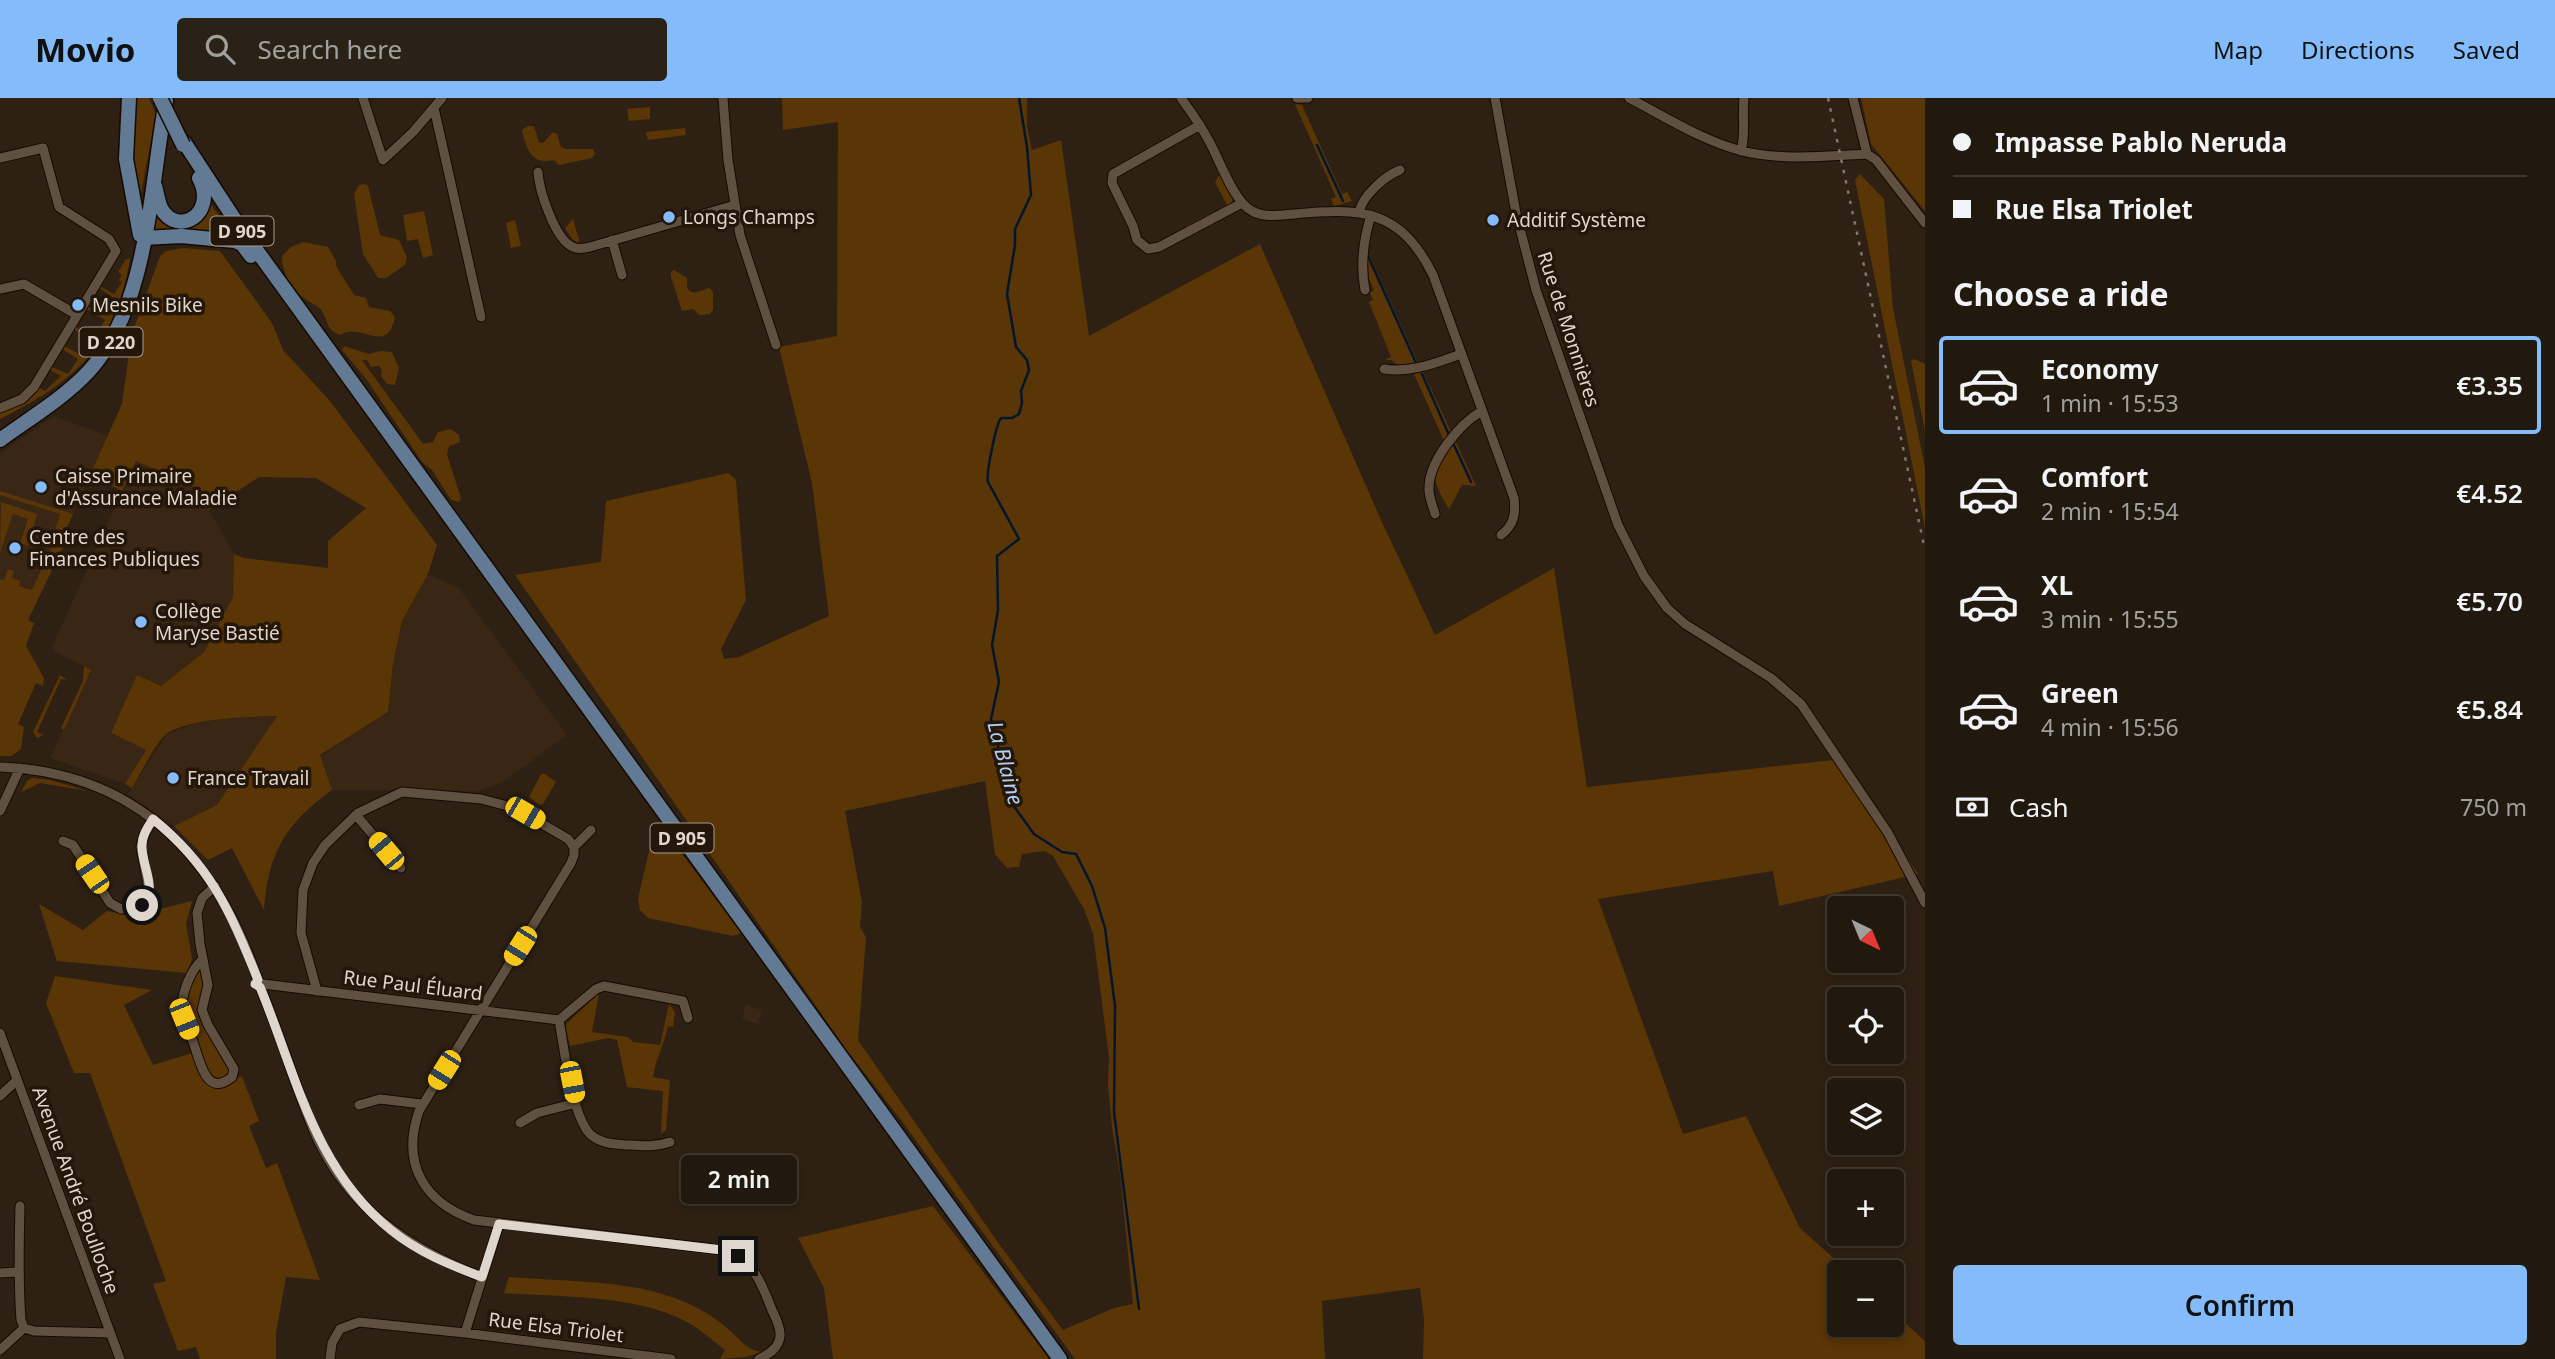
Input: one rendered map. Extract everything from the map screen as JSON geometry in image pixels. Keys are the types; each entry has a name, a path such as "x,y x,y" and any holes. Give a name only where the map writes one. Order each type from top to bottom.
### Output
{"main road":[{"path":"129,98 126,159 143,242"},
{"path":"153,179 160,207 168,216 185,221 200,212 205,200 204,188 160,98"},
{"name":"D 220","path":"38,412 77,383 106,349 127,309 143,242 166,98"},
{"name":"D 905","path":"184,144 304,317 1060,1359"},
{"name":"D 905","path":"143,242 181,236 238,242 295,312 304,317"},
{"path":"0,430 38,412"},
{"path":"0,440 38,412"}],"street":[{"path":"363,98 383,160 442,98"},
{"path":"723,98 735,205 746,257 776,345"},
{"path":"1181,98 1200,125 1242,203 1252,212 1261,215 1343,210 1359,212 1395,226 1416,244 1433,275 1514,498 1513,521 1510,528 1501,535"},
{"path":"1297,98 1308,98"},
{"name":"Rue de Monnières","path":"1495,98 1516,213 1536,290 1618,525 1650,586 1674,616 1771,678 1801,704 1888,833 1925,903"},
{"path":"1629,98 1698,133 1741,151 1804,156 1867,154 1876,160 1925,223"},
{"path":"1741,151 1744,139 1744,98"},
{"path":"1853,98 1867,154"},
{"path":"434,108 481,317"},
{"path":"1200,125 1113,174 1112,183 1137,240 1148,249 1159,247 1242,203"},
{"path":"0,158 43,148 59,207 109,239 115,246 113,258 28,394 16,403 0,408"},
{"path":"1359,212 1368,196 1390,174 1400,170"},
{"path":"538,172 541,195 547,211 569,245 581,248 735,205"},
{"path":"1365,290 1362,253 1371,215"},
{"path":"612,240 622,275"},
{"path":"0,289 24,284 77,315"},
{"path":"1384,369 1414,369 1461,354"},
{"path":"1435,514 1428,489 1437,458 1471,419 1482,411"},
{"path":"0,767 65,777 99,788 121,798 153,819 190,853 215,887 237,926 314,1130 330,1161 370,1212 403,1238 440,1260 482,1277"},
{"path":"0,811 20,768"},
{"path":"317,991 301,933 303,890 313,863 324,845 356,815 402,792 481,799 515,808 568,839 574,847 575,855 571,863 422,1104 413,1131 412,1148 418,1172 428,1190 439,1202 474,1220 722,1250 738,1256 755,1272 779,1326 780,1336 775,1347 759,1359"},
{"path":"356,815 401,868"},
{"path":"63,841 73,845 110,903 121,909 138,907 145,903 150,895 141,847 153,819"},
{"path":"574,847 591,830"},
{"path":"202,960 197,964 186,988 182,1012 205,1075 213,1082 222,1083 232,1077 234,1069 203,1014 208,985 202,960 197,913 202,898 215,887"},
{"name":"Rue Paul Éluard","path":"260,984 559,1020"},
{"path":"670,1142 656,1146 615,1144 601,1141 584,1126 576,1103 559,1020 604,986 683,1001 688,1018"},
{"name":"Avenue André Boulloche","path":"0,1033 120,1359"},
{"path":"0,1096 16,1081"},
{"path":"359,1105 380,1099 422,1104"},
{"path":"520,1123 537,1113 576,1103"},
{"path":"20,1206 21,1240 17,1272 24,1328"},
{"name":"Rue Elsa Triolet","path":"499,1224 465,1333 671,1359"},
{"path":"0,1273 17,1272"},
{"path":"330,1359 336,1335 340,1329 352,1323 465,1333"},
{"path":"24,1328 34,1331 110,1333"},
{"path":"0,1350 24,1328"}],"shaded area":[{"path":"133,98 149,98 156,114 140,199 131,166"},
{"path":"782,98 1027,98 1027,127 1032,150 1061,140 1089,336 1260,244 1381,520 1435,635 1554,568 1587,787 1842,759 1918,874 1779,906 1773,871 1598,899 1683,1134 1746,1116 1800,1228 1836,1260 1827,1260 1827,1337 1904,1337 1904,1322 1925,1341 1925,1359 1423,1359 1424,1319 1420,1288 1322,1301 1325,1359 1075,1359 846,1049 515,575 601,562 606,501 728,473 736,480 746,600 721,649 724,659 739,657 829,616 812,483 779,347 837,336 838,122 783,130","holes":["985,781 995,854 1007,868 1019,867 1022,854 1045,851 1053,856 1084,909 1093,933 1109,1057 1108,1084 1112,1127 1120,1173 1133,1304 1114,1308 1063,1330 999,1244 858,1040 866,937 860,927 862,902 845,811"]},
{"path":"1861,98 1925,98 1925,211 1871,144"},
{"path":"1295,104 1302,105 1342,194 1347,192 1352,201 1334,206 1331,199 1336,197"},
{"path":"650,107 650,119 629,121 627,109"},
{"path":"534,126 539,142 543,143 553,132 557,134 561,147 593,149 595,154 592,158 559,165 555,161 539,160 528,150 522,130"},
{"path":"685,128 686,135 648,140 646,132"},
{"path":"1220,174 1223,174 1234,196 1230,206 1186,228 1227,205 1215,182"},
{"path":"1860,174 1884,199 1893,308 1925,468 1925,528 1855,180"},
{"path":"359,185 368,186 380,235 399,240 407,257 405,265 386,278 378,278 363,254 354,194"},
{"path":"211,205 230,229 229,234 156,231 153,228 155,211 169,221"},
{"path":"424,211 433,255 423,258 418,239 407,241 403,215"},
{"path":"573,219 579,240 578,243 565,228"},
{"path":"515,220 521,246 511,248 506,223"},
{"path":"303,242 328,247 354,295 366,298 369,307 390,311 395,317 386,335 379,337 348,332 341,335 330,329 322,311 295,289 283,267 282,256 291,247"},
{"path":"183,248 220,251 272,323 283,350 330,401 437,545 428,574 402,621 393,664 388,712 320,755 332,790 291,827 282,841 270,872 264,910 232,848 208,860 174,826 217,805 277,716 201,722 173,730 160,741 132,788 125,784 146,750 111,733 137,675 161,686 204,652 233,597 234,554 244,558 328,568 328,541 366,508 316,478 259,477 208,510 196,488 136,461 122,491 90,475 122,404 130,346 125,344 135,325 160,256 166,251"},
{"path":"1366,248 1418,363 1428,362 1399,366 1391,360 1385,360 1391,357 1369,302 1373,300 1370,293 1374,290 1365,270"},
{"path":"126,259 130,259 114,315 88,357 71,375 50,390 0,419 0,412 23,403 38,387 45,391 61,376 50,370 52,367 68,374 78,359 62,349 64,346 83,356 93,340 73,329 75,326 95,337 105,320 85,308 87,306 105,315 115,299 99,288 100,286 114,294 122,282 119,280 122,275 118,272"},
{"path":"674,270 687,278 687,287 692,292 710,288 713,292 713,310 710,314 699,315 693,309 682,311 671,277"},
{"path":"344,346 369,354 392,352 399,368 395,385 387,384 381,376 382,370 379,366 371,367 367,360 362,360 423,444 433,442 438,432 451,429 459,435 460,442 449,446 447,455 461,498 459,502 451,500 432,470 422,462 367,380 342,350"},
{"path":"1914,359 1925,364 1925,431 1911,361"},
{"path":"1423,372 1453,436 1445,443 1414,374"},
{"path":"54,416 108,436 19,635 0,636 0,453"},
{"path":"1455,440 1476,486 1462,485 1449,509 1435,480 1438,466"},
{"name":"Collège Maryse Bastié","path":"136,461 196,488 236,557 233,597 204,652 161,686 137,676 111,733 146,750 125,784 50,758 91,670 53,651 52,647"},
{"path":"0,491 73,514 63,537 59,535 56,527 60,514 0,495"},
{"path":"1,502 37,514 29,546 20,543 28,519 13,514 0,553"},
{"path":"60,542 64,545 28,620 34,623 26,646 44,678 43,686 36,683 18,724 24,727 21,749 12,756 0,756 0,579 4,580 8,569 14,571 12,578 20,581 19,586 32,590 53,544"},
{"path":"428,574 459,588 567,735 503,782 478,791 332,790 320,756 388,712 393,664 402,621"},
{"path":"84,666 91,670 64,730 61,728 83,681"},
{"path":"60,675 67,680 61,679 37,732 43,735 37,738 33,732"},
{"path":"277,716 217,805 174,826 128,794 167,734 193,724"},
{"path":"541,774 556,782 543,804 539,805 529,797"},
{"path":"32,778 50,780 88,791 40,783 21,792"},
{"path":"661,826 741,933 733,936 648,918 640,910 638,899 653,834"},
{"path":"192,901 186,924 192,959 187,973 57,961 39,904 83,930 107,911 131,916"},
{"path":"200,967 205,984 200,1005 230,1067 228,1076 220,1080 209,1076 186,1015 189,990"},
{"path":"55,976 152,990 124,1005 153,1065 192,1053 202,1076 227,1084 242,1076 259,1121 249,1126 266,1168 277,1163 320,1280 286,1277 276,1333 276,1359 200,1359 196,1347 178,1351 153,1284 166,1281 90,1073 74,1073 46,1003"},
{"path":"599,993 592,1032 628,1037 633,1042 660,1045 669,1004 675,1012 673,1027 668,1026 653,1077 670,1080 666,1130 661,1134 663,1091 627,1087 617,1040 608,1038 570,1046 567,1023"},
{"path":"746,1005 762,1010 758,1024 742,1019"},
{"path":"933,1206 1049,1359 833,1359 824,1288 798,1238"},
{"path":"509,1277 628,1286 665,1295 705,1313 746,1346 761,1352 746,1357 720,1359 725,1350 690,1324 665,1312 597,1299 504,1293"}],"waterway":[{"name":"La Blaine","path":"1019,98 1031,195 1015,229 1007,294 1016,347 1027,360 1029,370 1021,391 1019,414 1012,418 1001,418 999,422 988,469 988,482 1019,539 997,556 998,610 992,645 999,682 991,719 1013,805 1034,834 1062,852 1076,854 1092,886 1105,928 1115,1006 1114,1112 1139,1309"},
{"path":"1317,145 1343,201"},
{"path":"1368,256 1416,363"},
{"path":"1422,374 1449,435"},
{"path":"1454,445 1471,482"}],"railway":[{"path":"1828,98 1925,550"}],"place":[{"name":"Longs Champs","path":"669,217"},
{"name":"Additif Système","path":"1493,220"},
{"name":"Mesnils Bike","path":"78,305"},
{"name":"Caisse Primaire d'Assurance Maladie","path":"41,487"},
{"name":"Centre des Finances Publiques","path":"15,548"},
{"name":"Collège Maryse Bastié","path":"141,622"},
{"name":"France Travail","path":"173,778"}],"route":[{"path":"142,905 150,895 142,842 153,819 196,860 232,916 258,980 255,984 260,987 314,1130 330,1161 370,1212 423,1251 482,1277 499,1224 722,1250 738,1256"}]}
